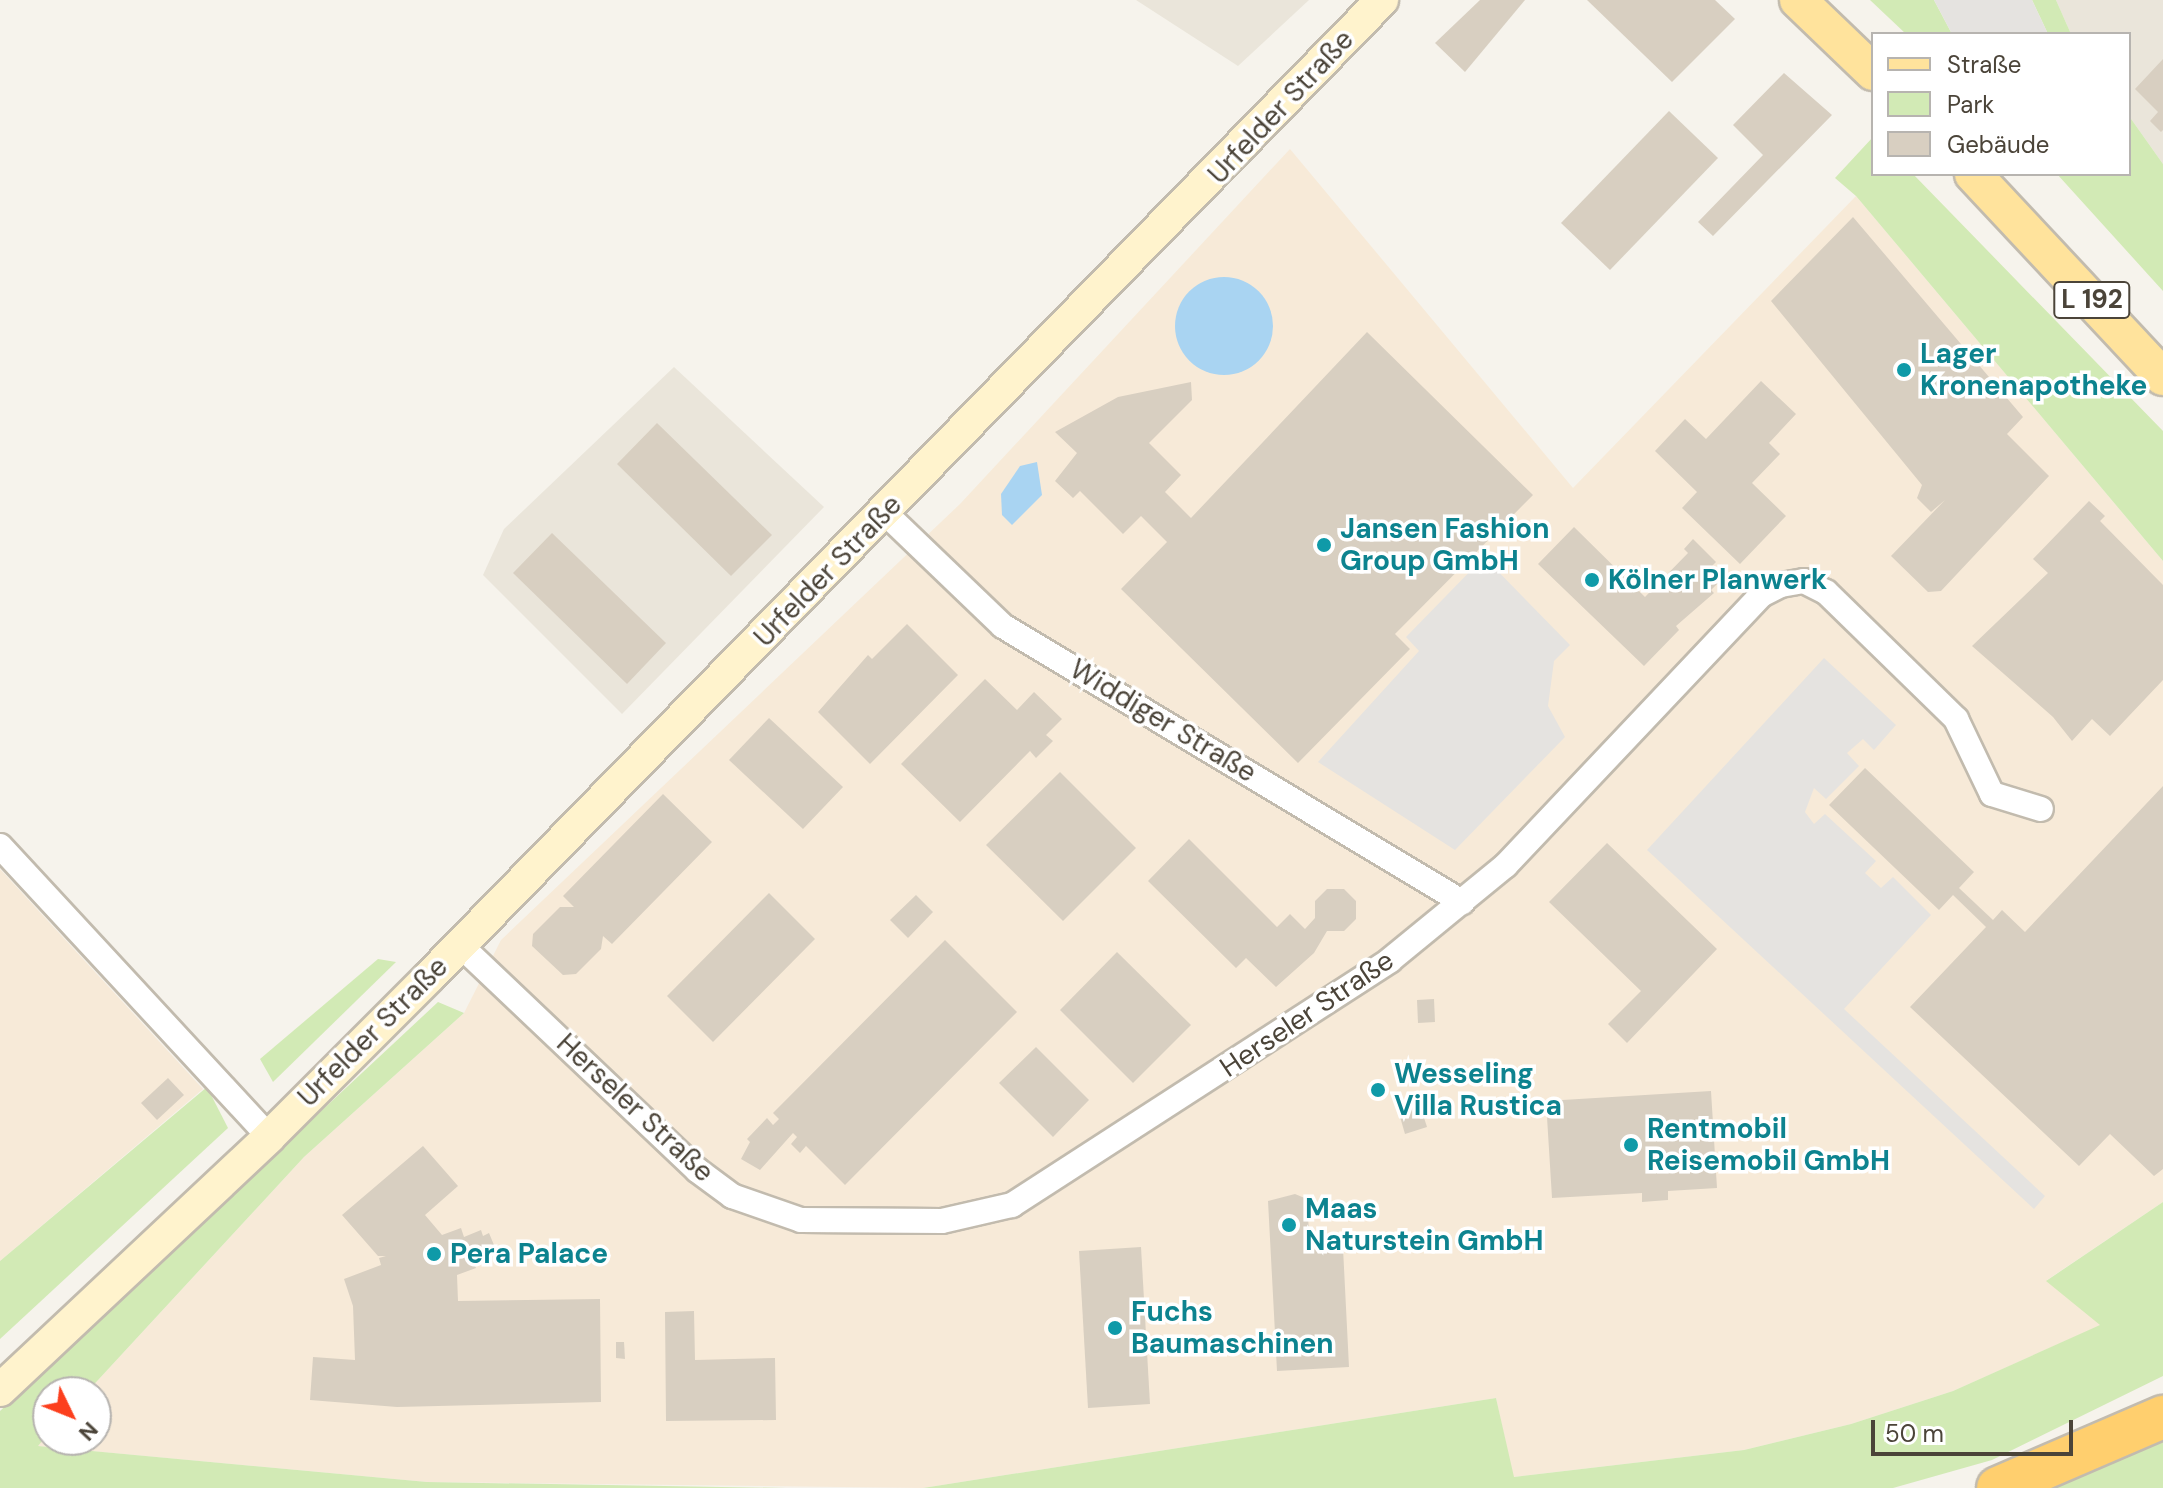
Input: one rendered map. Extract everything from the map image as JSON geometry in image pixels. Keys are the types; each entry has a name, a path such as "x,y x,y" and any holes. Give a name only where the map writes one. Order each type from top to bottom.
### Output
{"highway":[{"path":"1998,1488 2163,1417"}],"main road":[{"name":"Urfelder Straße","path":"0,1390 269,1137 460,945 885,513 1382,0"},
{"path":"1798,0 1871,70"},
{"name":"L 192","path":"1975,176 2163,377"}],"street":[{"name":"Widdiger Straße","path":"885,513 1003,626 1462,902"},
{"name":"Herseler Straße","path":"460,945 697,1170 732,1196 801,1220 942,1221 1012,1205 1089,1158 1390,960 1462,902 1587,783 1761,595 1804,581 1826,592 1956,719 1992,794 2041,809"},
{"path":"0,846 269,1137"}],"shaded area":[{"path":"1136,0 1309,0 1238,66"},
{"path":"1934,0 2032,0 2047,32 1951,32"},
{"path":"2056,0 2163,0 2163,164 2131,119 2131,32 2070,32"},
{"path":"1290,149 1573,488 1856,196 2163,561 2163,1202 2047,1280 2101,1325 1953,1391 1851,1424 1744,1450 1513,1477 1496,1398 923,1488 427,1482 112,1453 112,1376 102,1376 304,1157 464,1013 501,940 960,504"},
{"path":"674,367 824,507 622,714 483,575 504,529"},
{"path":"1484,557 1570,645 1554,661 1548,706 1565,737 1455,850 1318,762 1419,651 1406,637"},
{"path":"1824,658 1896,725 1874,750 1863,739 1847,753 1859,766 1826,799 1814,788 1805,812 1814,824 1825,814 1876,861 1865,873 1881,888 1893,877 1931,915 1844,1009 2045,1196 2034,1209 1647,850"},
{"path":"0,869 203,1089 0,1261"}],"green space":[{"path":"1870,0 1934,0 1951,32 1904,32"},
{"path":"2032,0 2056,0 2070,32 2047,32"},
{"path":"2131,119 2163,164 2163,291 2059,176 2131,176"},
{"path":"1871,139 1871,176 1915,176 2163,431 2163,561 1856,196 1835,178"},
{"path":"378,959 396,962 273,1082 260,1059"},
{"path":"438,1002 464,1013 304,1157 102,1376 37,1376"},
{"path":"207,1087 228,1128 0,1339 0,1261"},
{"path":"2163,1202 2163,1376 1992,1460 1893,1488 923,1488 1496,1398 1514,1477 1744,1450 1851,1424 1953,1391 2100,1325 2046,1281"},
{"path":"32,1381 32,1456 112,1456 112,1453 427,1482 786,1488 0,1488 0,1411"},
{"path":"2163,1428 2163,1488 2033,1488"}],"water":[{"path":"1224,277 1243,281 1258,292 1269,307 1273,326 1269,345 1258,360 1243,371 1224,375 1205,371 1190,360 1179,345 1175,326 1179,307 1190,292 1205,281"},
{"path":"1037,462 1042,495 1012,525 1002,515 1001,494 1020,466"}],"building":[{"path":"1480,0 1525,0 1465,72 1435,43"},
{"path":"1587,0 1715,0 1735,19 1672,82"},
{"path":"2163,59 2161,132 2150,121 2158,112 2135,89"},
{"path":"1784,73 1832,115 1713,236 1698,222 1763,155 1733,125"},
{"path":"1669,111 1718,158 1610,270 1561,223"},
{"name":"Lager Kronenapotheke","path":"1853,217 2023,417 2007,434 2049,476 1941,591 1928,592 1891,556 1945,500 1931,512 1917,498 1922,485 1771,301"},
{"name":"Jansen Fashion Group GmbH","path":"1367,332 1533,495 1395,634 1410,649 1298,763 1121,589 1167,542 1141,516 1123,534 1080,491 1073,498 1055,481 1077,453 1055,432 1118,397 1191,382 1192,400 1149,443 1181,475 1165,492 1191,518"},
{"path":"1761,381 1796,414 1769,443 1780,454 1752,483 1786,516 1740,564 1682,508 1697,492 1655,451 1685,419 1706,439"},
{"path":"657,423 772,535 731,576 617,464"},
{"path":"2089,501 2105,516 2100,521 2163,585 2163,680 2110,736 2092,719 2072,741 2053,717 1972,646 2048,573 2033,559"},
{"name":"Kölner Planwerk","path":"1574,527 1645,597 1688,553 1684,549 1693,539 1716,562 1708,570 1720,581 1711,590 1714,593 1676,626 1679,630 1644,666 1538,564"},
{"path":"552,533 666,643 627,684 513,573"},
{"path":"907,624 958,675 870,764 818,712 868,655 872,659"},
{"path":"985,679 1017,710 1034,692 1062,719 1046,735 1053,741 1036,758 1030,751 960,822 901,764"},
{"path":"769,718 843,787 803,829 729,760"},
{"path":"1865,768 1974,872 1959,888 1993,920 2002,910 2025,932 2163,786 2163,1169 2154,1176 2110,1134 2079,1166 1910,1007 1986,927 1953,895 1939,910 1829,805"},
{"path":"1060,772 1136,848 1063,921 986,845"},
{"path":"663,794 712,842 612,944 603,936 601,949 576,974 563,975 532,946 533,934 560,907 574,907 563,896"},
{"path":"1189,839 1277,927 1290,914 1305,929 1315,918 1315,901 1327,889 1344,889 1356,901 1356,919 1344,931 1327,931 1314,953 1276,987 1246,958 1236,968 1148,881"},
{"path":"1607,843 1717,949 1627,1043 1608,1024 1641,991 1549,902"},
{"path":"769,893 815,939 713,1042 667,996"},
{"path":"916,895 933,912 908,938 890,920"},
{"path":"945,940 1017,1012 845,1185 806,1146 800,1153 791,1144 797,1137 793,1133 760,1170 741,1159 750,1142 747,1139 767,1118 773,1125 779,1119 773,1113"},
{"path":"1117,952 1191,1025 1133,1083 1060,1010"},
{"path":"1434,999 1435,1022 1418,1023 1417,1000"},
{"path":"1036,1047 1089,1100 1053,1137 999,1083"},
{"path":"168,1078 184,1095 157,1120 141,1103"},
{"name":"Rentmobil Reisemobil GmbH","path":"1711,1091 1717,1188 1668,1191 1668,1200 1642,1202 1642,1193 1552,1198 1546,1101"},
{"path":"1417,1096 1427,1127 1405,1134 1396,1103"},
{"path":"423,1146 458,1186 425,1215 442,1235 461,1228 464,1237 481,1230 483,1236 489,1233 494,1245 487,1247 489,1252 472,1259 476,1268 457,1275 458,1301 600,1299 601,1402 397,1407 310,1400 313,1357 355,1360 353,1306 344,1279 381,1265 379,1258 386,1256 378,1256 342,1215"},
{"path":"1295,1194 1307,1199 1310,1250 1343,1248 1349,1367 1277,1371 1268,1201"},
{"name":"Fuchs Baumaschinen","path":"1141,1247 1150,1404 1088,1408 1079,1251"},
{"path":"694,1311 695,1360 775,1358 776,1420 666,1421 665,1312"},
{"path":"616,1342 624,1342 625,1359 616,1358"}],"place":[{"name":"Lager Kronenapotheke","path":"1904,370"},
{"name":"Jansen Fashion Group GmbH","path":"1324,545"},
{"name":"Kölner Planwerk","path":"1592,580"},
{"name":"Wesseling Villa Rustica","path":"1378,1090"},
{"name":"Rentmobil Reisemobil GmbH","path":"1631,1145"},
{"name":"Maas Naturstein GmbH","path":"1289,1225"},
{"name":"Pera Palace","path":"434,1254"},
{"name":"Fuchs Baumaschinen","path":"1115,1328"}]}
